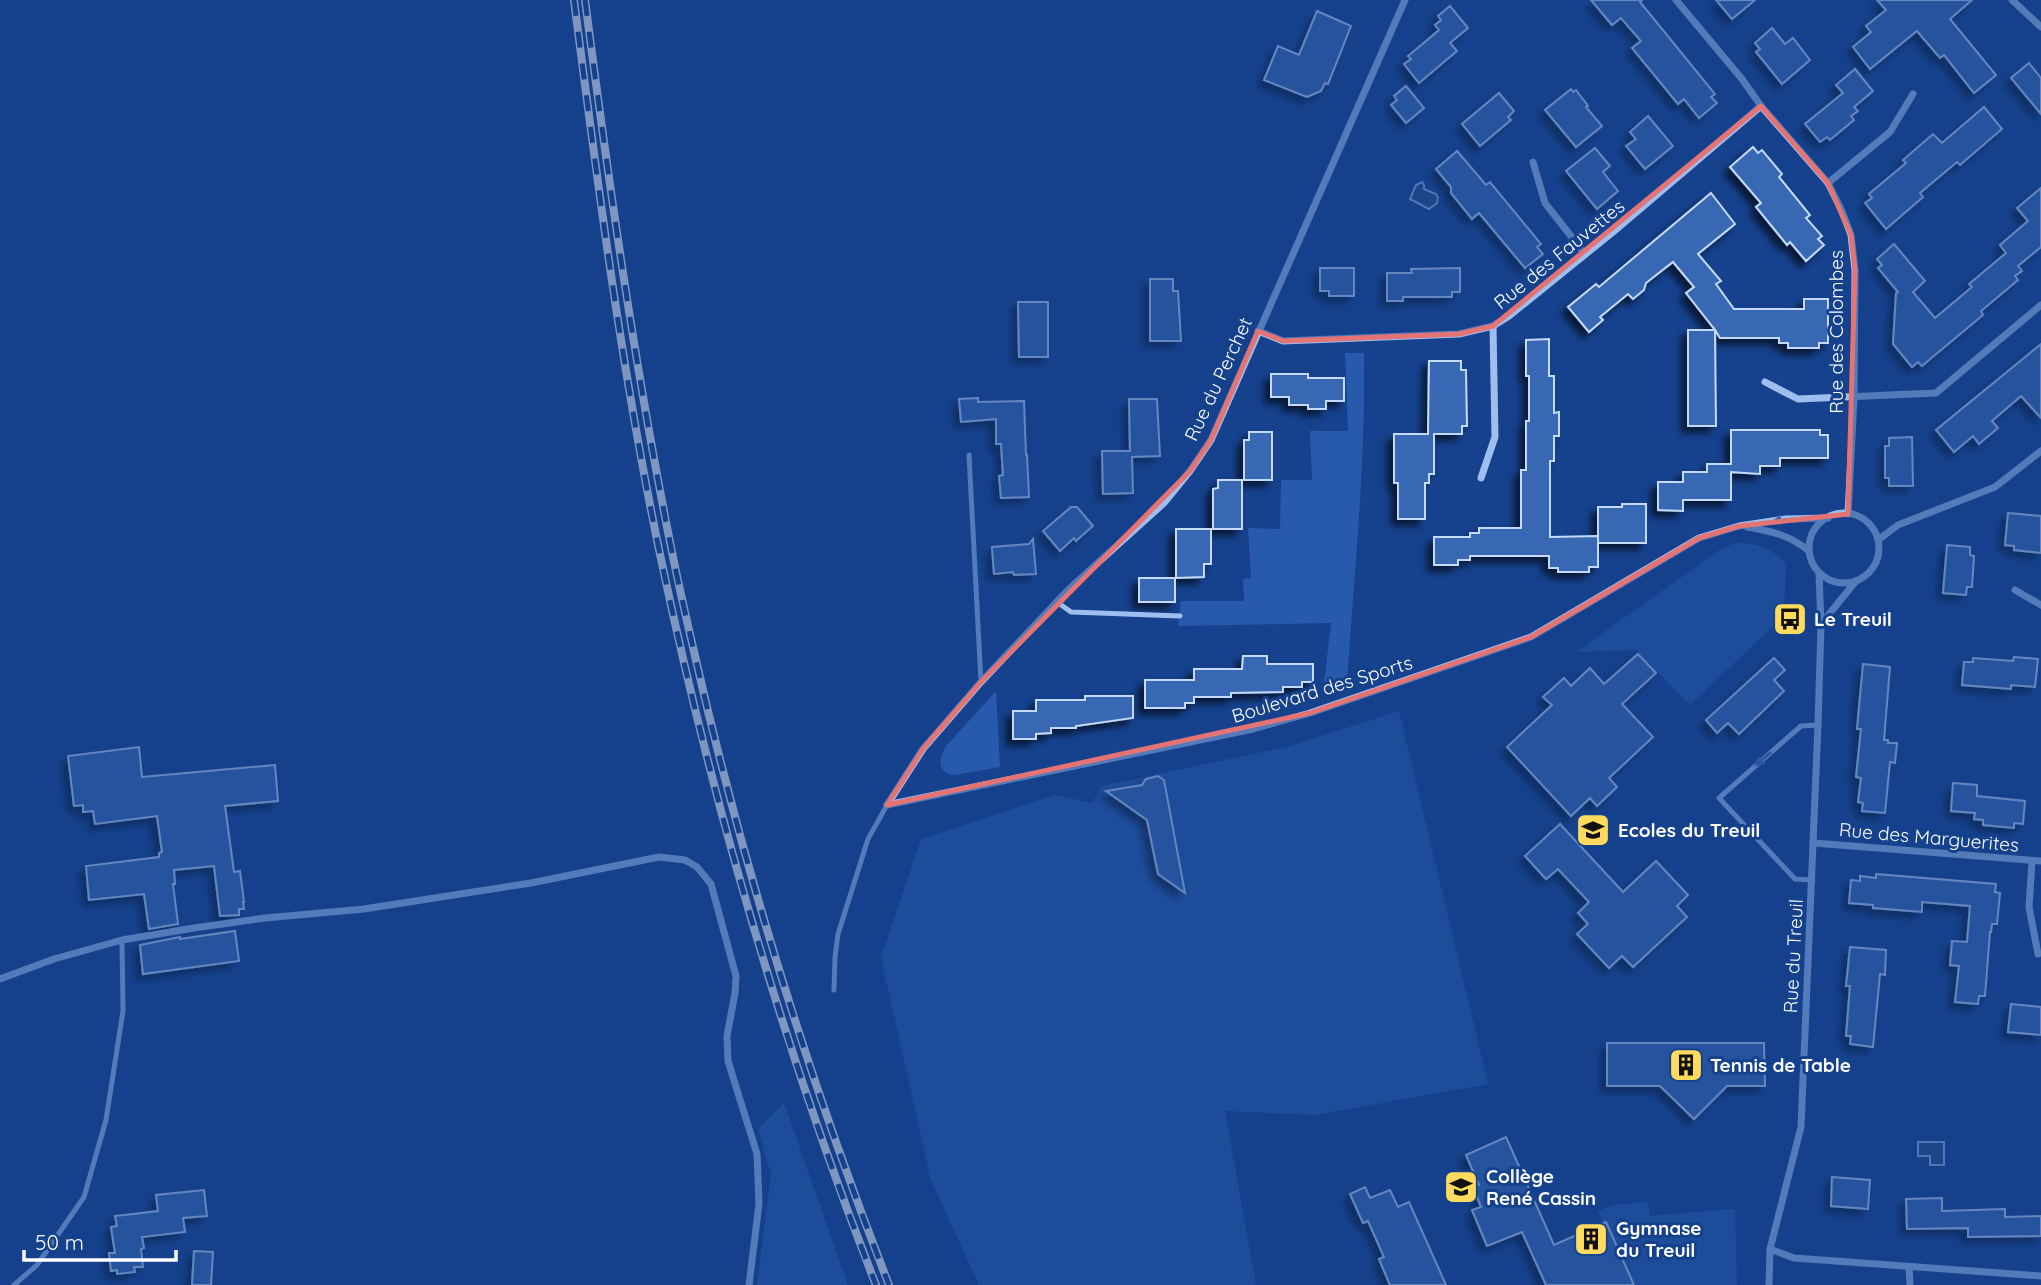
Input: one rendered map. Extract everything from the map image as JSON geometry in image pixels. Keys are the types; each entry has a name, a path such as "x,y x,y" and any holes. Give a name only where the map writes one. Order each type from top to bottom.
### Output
{"street":[{"name":"Rue du Perchet","path":"887,805 923,749 981,682 1057,602 1164,503 1190,471 1210,440 1405,0"},
{"name":"Rue des Colombes","path":"1676,0 1761,106 1828,183 1851,234 1855,270 1854,398 1848,514"},
{"path":"2012,0 2041,27"},
{"path":"1828,183 1890,132 1913,94"},
{"name":"Rue des Fauvettes","path":"1258,331 1283,341 1459,334 1493,326 1613,233 1761,106"},
{"path":"1533,162 1545,203 1585,254"},
{"path":"1765,382 1798,399 1936,393 2041,305"},
{"path":"1481,478 1495,437 1493,326"},
{"path":"1878,540 1898,525 1995,488 2041,451"},
{"path":"1848,514 1867,523 1878,540 1879,550 1877,560 1865,576 1856,581 1840,583 1819,573 1811,561 1810,541 1819,523 1828,517 1848,514"},
{"name":"Boulevard des Sports","path":"887,805 1239,732 1310,713 1531,637 1699,538 1739,526 1786,519 1828,517"},
{"name":"Boulevard des Sports","path":"1739,526 1786,536 1809,551"},
{"name":"Rue du Treuil","path":"1769,1285 1770,1250 1801,1127 1818,725 1821,625 1819,573"},
{"path":"1821,625 1856,581"},
{"path":"2015,590 2041,606"},
{"name":"Rue des Marguerites","path":"1814,843 2041,861"},
{"path":"0,979 54,959 122,940 265,918 364,909 531,883 659,857 685,860 697,867 711,884 736,975 727,1036 728,1061 757,1154 759,1204 749,1285"},
{"path":"2032,861 2029,907 2038,954"},
{"path":"1770,1250 1794,1258 2041,1276"},
{"path":"1909,1267 1910,1285"}],"lane":[{"path":"969,455 981,682"},
{"path":"1057,602 1071,612 1180,616"},
{"path":"1812,880 1795,879 1719,798 1801,726 1818,725"},
{"path":"834,990 838,934 868,839 887,805"},
{"path":"14,1285 37,1265 84,1197 106,1120 122,1011 122,940"}],"highlighted area":[{"path":"1761,106 1828,183 1851,235 1855,270 1848,514 1739,526 1699,538 1531,637 1310,713 887,805 923,749 981,682 1190,471 1211,440 1258,331 1283,341 1459,334 1493,326"}],"shaded area":[{"path":"1422,182 1424,189 1436,194 1438,198 1437,203 1429,209 1410,199 1416,185"},
{"path":"1345,353 1364,353 1359,518 1347,684 1323,691 1331,623 1178,626 1181,601 1244,601 1243,579 1251,578 1248,528 1280,529 1281,480 1312,480 1310,431 1348,431"},
{"path":"1737,543 1764,547 1786,563 1784,616 1690,705 1636,650 1576,652 1724,547"},
{"path":"996,691 1000,767 949,774 941,765 946,746"},
{"path":"1399,711 1488,1084 1315,1115 1225,1111 1256,1285 979,1285 931,1180 881,958 921,839 1055,795 1092,803 1102,786 1291,746"},
{"path":"784,1103 848,1285 757,1285 771,1174 758,1129"},
{"path":"1918,1142 1944,1142 1944,1165 1930,1165 1930,1156 1918,1156"},
{"path":"1648,1202 1650,1216 1735,1209 1737,1285 1546,1285 1532,1255 1603,1223 1598,1211 1613,1205"}],"building":[{"path":"1591,0 1642,0 1640,2 1715,94 1711,97 1717,103 1699,118 1684,99 1678,104 1632,48 1641,41 1621,18 1612,25"},
{"path":"1716,0 1755,0 1732,19"},
{"path":"1877,0 1972,0 1950,19 1996,75 1974,93 1944,55 1940,58 1917,31 1870,69 1853,47 1871,32 1866,26 1886,10"},
{"path":"1450,6 1468,28 1450,43 1457,51 1419,83 1404,64 1411,59 1408,56 1439,30 1435,25 1441,20 1438,16"},
{"path":"1317,11 1351,26 1328,84 1325,83 1321,91 1307,97 1264,80 1278,46 1299,55"},
{"path":"1772,28 1785,44 1793,38 1810,60 1782,84 1756,52 1760,49 1755,43"},
{"path":"2029,63 2041,78 2041,114 2011,78"},
{"path":"1855,69 1873,91 1854,107 1858,111 1851,116 1854,120 1830,140 1827,137 1820,142 1805,124 1843,93 1836,85"},
{"path":"1406,86 1424,108 1406,123 1391,105 1397,100 1394,96"},
{"path":"1571,89 1573,92 1576,90 1602,126 1576,147 1545,110"},
{"path":"1499,93 1514,111 1508,117 1511,120 1480,146 1462,124"},
{"path":"1984,107 2002,129 1960,165 1957,162 1920,193 1923,197 1886,229 1865,203 1872,198 1869,194 1906,163 1903,160 1933,134 1942,143"},
{"path":"1648,116 1673,146 1645,169 1626,146 1636,139 1630,132"},
{"path":"1753,147 1758,153 1762,150 1782,174 1779,177 1810,215 1806,218 1822,236 1818,239 1824,245 1806,261 1790,242 1787,245 1756,207 1761,203 1730,167"},
{"path":"1595,148 1610,166 1603,172 1618,191 1597,209 1566,171"},
{"path":"1457,151 1486,185 1490,182 1541,244 1537,247 1543,254 1525,268 1479,213 1472,219 1436,169"},
{"path":"2041,188 2041,247 2018,266 2022,271 2015,276 2018,280 1981,311 1983,315 1922,366 1918,362 1912,367 1893,344 1898,292 1878,268 1882,265 1877,259 1894,244 1925,281 1913,292 1935,318 1972,287 1969,284 2006,253 2000,245 2028,221 2017,208"},
{"path":"1711,193 1735,224 1698,254 1721,281 1716,284 1734,309 1804,309 1804,299 1828,299 1828,343 1819,343 1819,348 1788,348 1788,343 1779,343 1779,338 1720,338 1686,293 1694,287 1673,262 1646,283 1644,290 1633,299 1628,294 1600,317 1603,320 1589,332 1568,307 1596,284 1599,287"},
{"path":"1320,268 1354,268 1354,296 1329,296 1329,291 1320,291"},
{"path":"1460,268 1460,292 1452,292 1452,297 1403,297 1403,301 1387,301 1387,273 1412,273 1411,269"},
{"path":"1150,279 1173,279 1173,291 1178,291 1181,341 1150,341"},
{"path":"1018,302 1048,302 1048,357 1019,357"},
{"path":"1688,330 1715,330 1716,426 1688,426"},
{"path":"1549,339 1549,376 1554,376 1554,413 1559,412 1559,436 1554,436 1554,461 1550,461 1550,537 1598,536 1598,567 1589,567 1589,572 1558,572 1558,568 1549,568 1549,556 1470,556 1470,560 1458,560 1458,565 1434,565 1434,537 1470,537 1470,533 1479,533 1479,528 1521,528 1521,470 1526,470 1526,421 1529,421 1526,340"},
{"path":"2041,344 2041,418 2021,396 1992,421 1998,428 1979,444 1973,436 1954,452 1936,430"},
{"path":"1429,361 1461,361 1461,370 1466,370 1467,426 1462,426 1462,434 1434,434 1434,474 1429,474 1429,483 1425,483 1425,519 1398,519 1398,483 1394,483 1394,434 1428,434"},
{"path":"1271,374 1344,378 1344,401 1326,401 1326,409 1289,405 1289,397 1271,397"},
{"path":"978,398 978,402 1024,401 1029,497 1001,498 999,476 1003,475 1001,444 996,444 996,419 961,422 959,399"},
{"path":"1129,399 1157,399 1160,456 1132,457 1133,493 1103,494 1102,451 1130,451"},
{"path":"1731,430 1820,430 1820,435 1828,435 1828,458 1780,458 1780,466 1760,466 1760,474 1731,472 1731,500 1683,500 1683,511 1658,510 1658,482 1683,482 1683,472 1707,472 1707,464 1731,464"},
{"path":"1249,432 1272,432 1272,480 1244,480 1244,440 1249,440"},
{"path":"1912,437 1913,486 1889,486 1889,478 1885,478 1885,446 1889,446 1889,438"},
{"path":"1218,480 1242,480 1242,529 1213,529 1213,489 1218,488"},
{"path":"1622,504 1646,504 1646,543 1598,543 1598,507 1622,507"},
{"path":"1071,507 1077,507 1093,526 1060,551 1043,531"},
{"path":"2008,513 2041,516 2041,553 2014,550 2014,546 2005,545"},
{"path":"1176,529 1211,529 1211,564 1204,564 1204,577 1176,578"},
{"path":"1033,539 1036,574 994,574 992,547 1029,544"},
{"path":"1947,545 1970,547 1970,555 1974,556 1972,587 1967,587 1966,595 1943,593"},
{"path":"1139,578 1175,578 1175,602 1139,602"},
{"path":"1638,654 1656,673 1622,704 1653,737 1609,778 1617,787 1597,806 1590,798 1571,816 1507,747 1552,705 1543,697 1564,678 1571,686 1590,668 1604,684"},
{"path":"1243,656 1267,656 1267,664 1313,664 1313,682 1302,682 1302,687 1283,687 1283,692 1194,697 1194,703 1185,703 1185,708 1145,708 1145,680 1194,680 1194,669 1242,669"},
{"path":"2014,657 2038,659 2035,687 2011,685 2011,689 1962,685 1964,662 1973,662 1973,658 2013,661"},
{"path":"1774,658 1785,670 1774,680 1784,691 1739,734 1728,723 1717,733 1706,720"},
{"path":"1863,664 1890,667 1884,740 1897,743 1895,763 1890,762 1885,813 1862,811 1863,803 1858,802 1861,778 1856,777 1861,729 1857,729"},
{"path":"1085,696 1133,696 1133,718 1076,728 1051,728 1051,733 1036,734 1036,739 1013,739 1013,711 1036,711 1036,700 1085,700"},
{"path":"139,747 142,777 275,765 278,801 225,806 234,872 240,871 244,902 244,909 239,909 239,915 220,916 214,866 174,870 178,924 149,929 144,894 89,900 86,866 159,857 162,852 157,816 95,824 93,811 83,812 83,805 74,806 68,756"},
{"path":"1158,776 1164,780 1185,893 1158,874 1147,820 1106,791 1142,785 1146,779"},
{"path":"1953,783 1977,785 1977,796 2025,801 2023,824 2014,823 2014,828 1983,825 1983,820 1974,819 1975,813 1951,811"},
{"path":"1560,824 1623,892 1656,861 1688,895 1677,906 1687,917 1633,967 1622,956 1609,968 1577,934 1588,924 1578,913 1589,902 1558,869 1546,879 1525,856"},
{"path":"1876,874 1996,884 1995,892 2000,893 1997,924 1992,924 1990,932 1985,996 1979,996 1978,1004 1955,1002 1959,966 1950,965 1952,941 1967,942 1970,906 1922,902 1922,912 1849,903 1851,880 1860,881 1860,876 1876,878"},
{"path":"235,931 239,961 143,974 140,945"},
{"path":"1850,947 1886,950 1885,975 1880,974 1873,1047 1850,1044 1851,1036 1846,1036 1850,986 1846,986"},
{"path":"2011,1004 2041,1007 2041,1035 2008,1032"},
{"name":"Tennis de Table","path":"1607,1043 1764,1043 1765,1086 1727,1086 1694,1119 1660,1086 1607,1086"},
{"path":"1506,1137 1554,1245 1606,1222 1634,1285 1546,1285 1522,1232 1487,1246 1472,1210 1481,1207 1473,1187 1479,1185 1466,1155"},
{"path":"1832,1177 1870,1180 1868,1209 1831,1206"},
{"path":"1365,1187 1370,1198 1390,1190 1398,1207 1409,1202 1446,1285 1390,1285 1379,1259 1384,1257 1368,1221 1363,1223 1350,1194"},
{"path":"204,1190 207,1216 183,1218 185,1232 142,1237 143,1267 134,1267 135,1272 117,1274 117,1270 111,1271 109,1253 115,1253 111,1227 117,1226 115,1216 158,1211 156,1195"},
{"path":"1942,1198 1942,1211 2005,1209 2005,1217 2041,1216 2041,1236 1968,1237 1968,1228 1907,1229 1906,1199"},
{"path":"194,1251 213,1252 211,1285 192,1285"}],"railway":[{"path":"574,0 634,420 681,651 728,835 781,1017 842,1196 876,1285"},
{"path":"585,0 635,346 672,552 695,656 735,816 780,974 832,1130 889,1285"}],"place":[{"name":"Le Treuil","path":"1790,619"},
{"name":"Ecoles du Treuil","path":"1593,830"},
{"name":"Tennis de Table","path":"1686,1065"},
{"name":"Collège René Cassin","path":"1461,1187"},
{"name":"Gymnase du Treuil","path":"1591,1239"}]}
